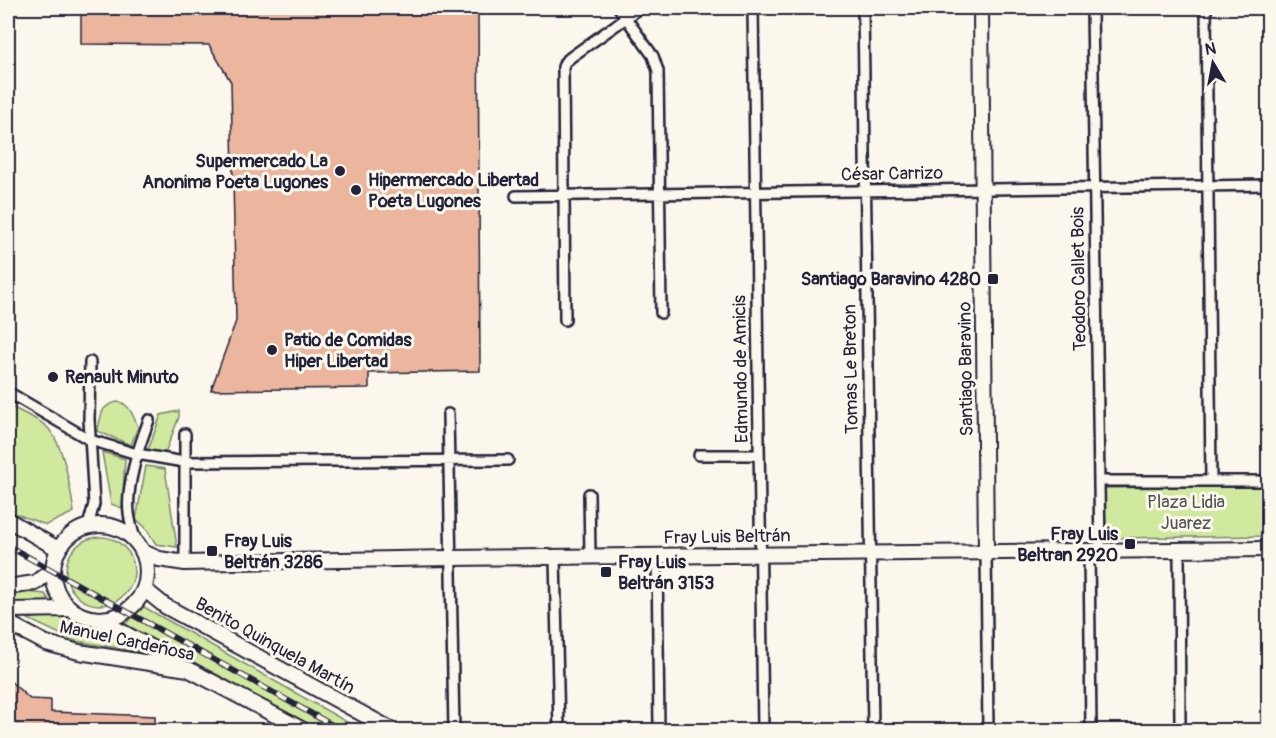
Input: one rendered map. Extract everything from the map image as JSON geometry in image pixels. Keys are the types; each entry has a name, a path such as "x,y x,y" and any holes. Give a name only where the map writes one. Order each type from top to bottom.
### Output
{"main road":[{"name":"Santiago Baravino","path":"981,8 986,552"},
{"path":"8,520 58,549"},
{"path":"185,563 169,561 140,547 126,532 114,526 100,525 88,526 72,534 58,549 52,570 58,594 71,609 81,615 98,619 188,669"},
{"path":"140,547 147,566 145,584"},
{"name":"Fray Luis Beltrán","path":"185,563 657,555 1269,549"},
{"path":"98,619 110,618 133,607 145,584 156,573 185,563"},
{"path":"8,587 35,583 52,570"},
{"name":"Benito Quinquela Martín","path":"145,584 165,606 392,730"},
{"path":"8,610 71,609"},
{"name":"Manuel Cardeñosa","path":"8,623 39,640 79,652 188,669 303,730"}],"street":[{"path":"619,8 653,56 658,71 661,313"},
{"path":"565,320 563,67 571,57 640,8"},
{"name":"Edmundo de Amicis","path":"753,8 762,730"},
{"name":"Tomas Le Breton","path":"863,8 873,730"},
{"name":"Teodoro Callet Bois","path":"1091,730 1094,551 1099,481 1092,8"},
{"path":"1206,8 1211,481"},
{"name":"César Carrizo","path":"516,196 1269,185"},
{"path":"88,526 94,504 90,440 90,362"},
{"path":"8,392 90,440 137,454 184,462 508,460"},
{"path":"448,414 454,730"},
{"path":"140,547 128,511 137,454 148,420"},
{"path":"185,434 185,563"},
{"path":"699,455 759,454"},
{"path":"1099,481 1269,481"},
{"path":"589,494 590,556"},
{"path":"1179,550 1180,730"},
{"name":"Santiago Baravino","path":"986,552 988,730"},
{"path":"657,555 659,730"},
{"path":"555,557 559,730"}],"green space":[{"path":"117,402 128,407 138,427 131,445 97,431 104,409"},
{"path":"8,405 45,425 54,436 63,457 74,512 46,525 8,511"},
{"path":"179,411 179,417 165,453 148,450 161,415"},
{"path":"102,452 125,459 122,508 111,504"},
{"path":"146,466 165,469 177,547 156,544 145,527 136,519"},
{"name":"Plaza Lidia Juarez","path":"1268,486 1268,536 1106,538 1103,488"},
{"path":"107,537 119,543 128,552 134,564 132,584 124,595 107,605 93,605 76,595 68,584 66,564 76,547 87,539"},
{"path":"8,590 45,594 50,601 15,604 8,602"},
{"path":"144,607 361,730 317,730 125,624"},
{"path":"57,615 77,625 106,628 154,654 75,641 28,619"}],"building":[{"name":"Hipermercado Libertad Poeta Lugones","path":"81,8 478,8 480,371 369,373 369,388 211,390 236,321 231,82 209,45 81,44"},
{"path":"8,679 30,699 51,700 51,712 155,716 155,730 8,730"}],"railway":[{"path":"8,546 341,730"}],"place":[{"name":"Supermercado La Anonima Poeta Lugones","path":"340,171"},
{"name":"Hipermercado Libertad Poeta Lugones","path":"356,190"},
{"name":"Santiago Baravino 4280","path":"993,279"},
{"name":"Patio de Comidas Hiper Libertad","path":"272,350"},
{"name":"Renault Minuto","path":"53,377"},
{"name":"Fray Luis Beltran 2920","path":"1130,544"},
{"name":"Fray Luis Beltrán 3286","path":"212,551"},
{"name":"Fray Luis Beltrán 3153","path":"606,572"}]}
